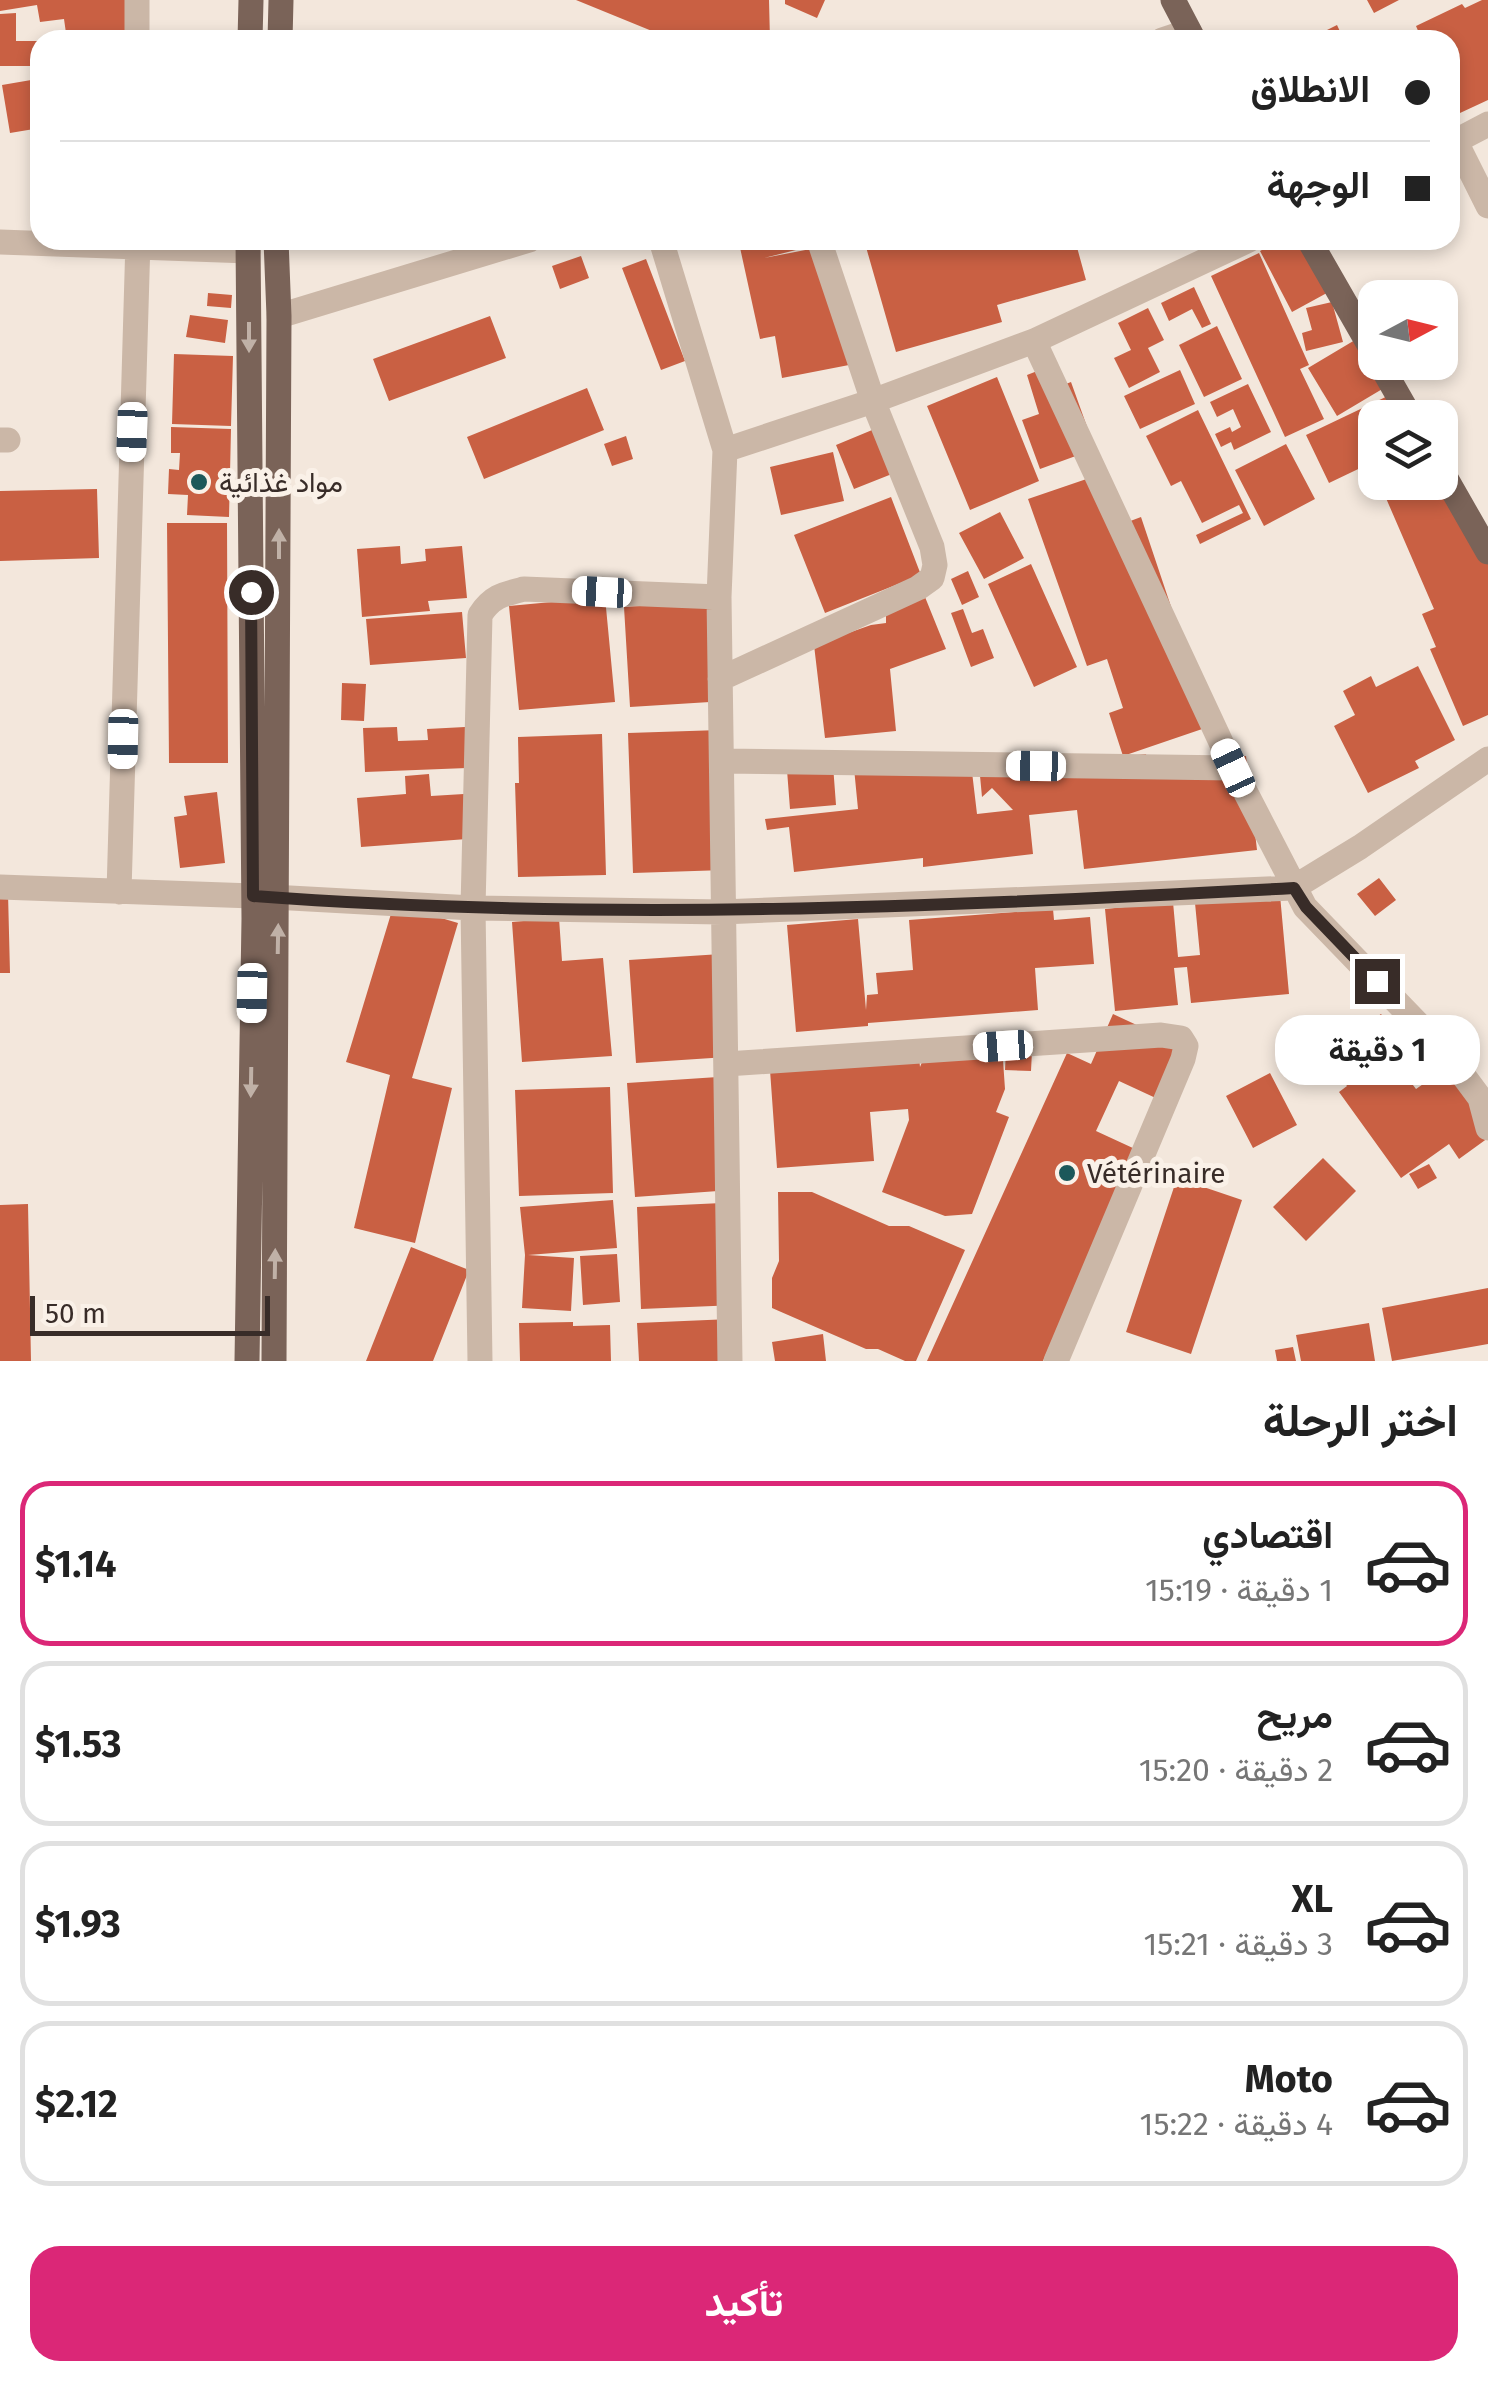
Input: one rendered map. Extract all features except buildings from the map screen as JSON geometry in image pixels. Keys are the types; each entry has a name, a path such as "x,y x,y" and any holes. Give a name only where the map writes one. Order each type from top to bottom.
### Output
{"main road":[{"path":"250,30 251,0"},
{"path":"280,30 281,0"},
{"path":"1173,0 1189,30"},
{"path":"248,250 274,1361"},
{"path":"248,1361 266,896 279,316 276,250"},
{"path":"1315,250 1358,325"},
{"path":"1458,500 1488,552"}],"street":[{"path":"137,0 137,30"},
{"path":"1460,139 1488,124"},
{"path":"1460,156 1488,206"},
{"path":"0,242 30,242"},
{"path":"119,892 138,250"},
{"path":"279,316 496,250"},
{"path":"664,250 725,450 719,597 730,1361"},
{"path":"720,679 918,588 932,578 932,547 872,401 822,250"},
{"path":"725,450 1034,341 1228,250"},
{"path":"1034,341 1233,768 1294,888 1306,907 1448,1055 1480,1098 1488,1128"},
{"path":"480,1361 474,908 480,615 488,602 499,595 524,589 719,597"},
{"path":"0,887 474,908 722,912 1294,888 1360,848 1488,759"},
{"path":"722,762 1233,768"},
{"path":"726,1064 1161,1035 1181,1038 1186,1046 1183,1060 1056,1361"}],"place":[{"name":"مواد غذائية","path":"199,482"},
{"name":"Vétérinaire","path":"1067,1173"}],"route":[{"path":"251,592 253,896 474,908 722,912 1294,888 1306,907 1377,981"}]}
